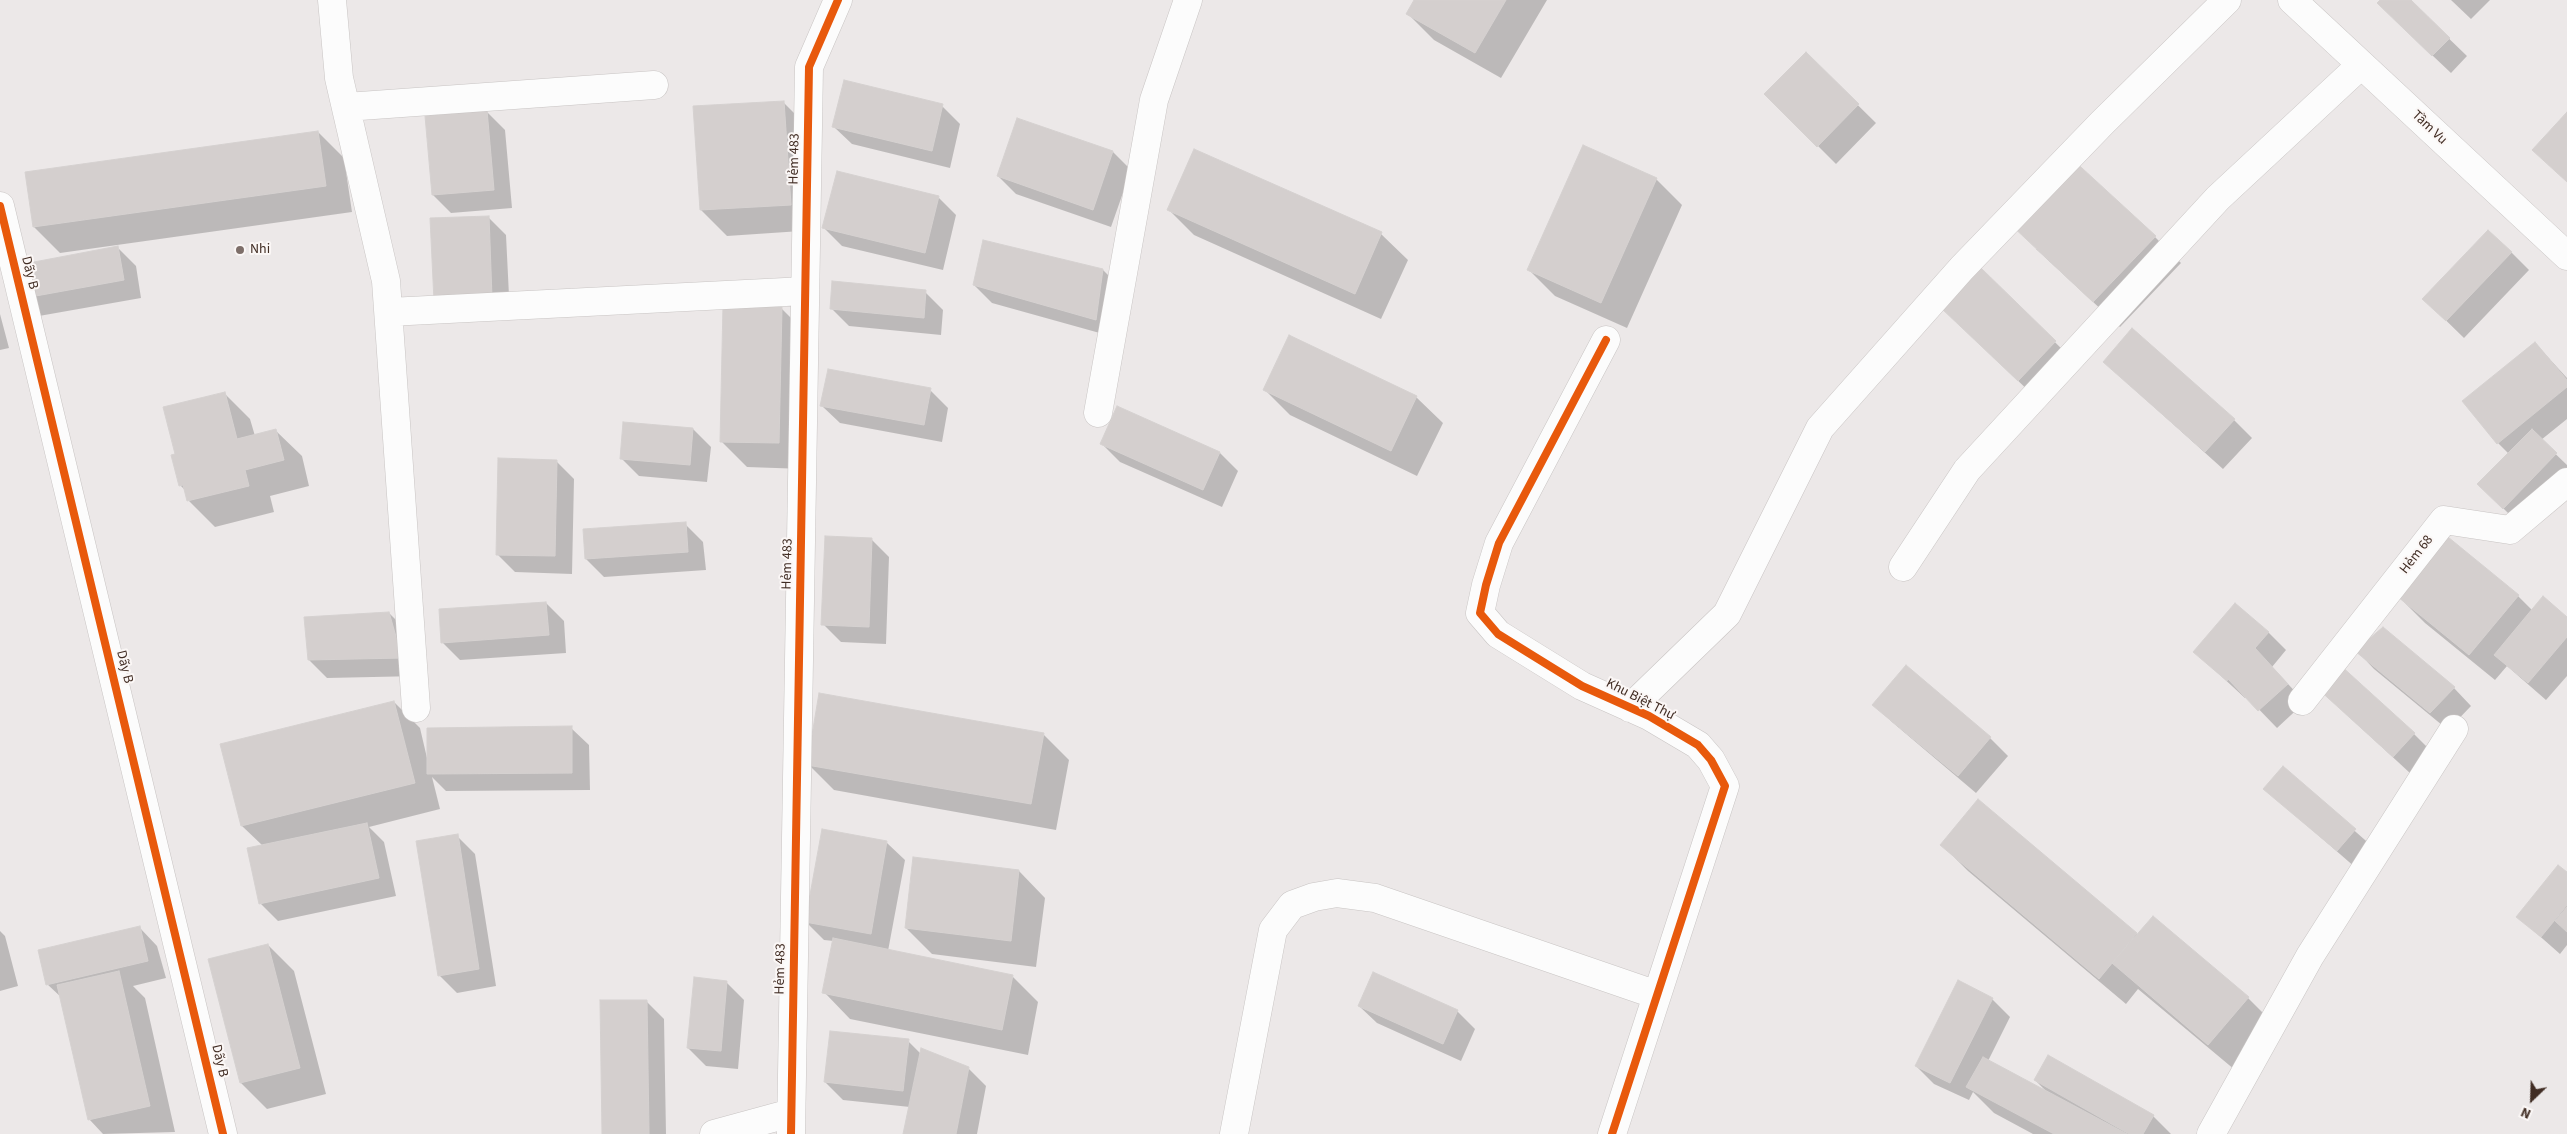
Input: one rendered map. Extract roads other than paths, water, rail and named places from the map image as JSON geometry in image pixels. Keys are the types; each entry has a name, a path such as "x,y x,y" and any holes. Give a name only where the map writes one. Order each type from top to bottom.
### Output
{"street":[{"path":"332,0 339,78 386,281 416,708"},
{"name":"Hẻm 483","path":"791,1123 809,67 838,0"},
{"path":"1098,413 1154,100 1188,0"},
{"path":"1630,708 1727,614 1820,428 1962,268 2102,123 2227,0"},
{"name":"Tầm Vu","path":"2292,0 2567,256"},
{"path":"1903,568 1967,470 2218,198 2361,65"},
{"path":"346,107 654,85"},
{"name":"Dãy B","path":"0,206 223,1134"},
{"path":"389,312 805,291"},
{"name":"Khu Biệt Thự","path":"1606,340 1499,544 1486,585 1480,613 1498,634 1582,686 1630,708 1698,745 1711,760 1725,786 1612,1134"},
{"name":"Hẻm 68","path":"2302,701 2444,520 2510,530 2567,482"},
{"path":"2211,1134 2310,956 2454,730"},
{"path":"1234,1134 1273,930 1292,905 1314,897 1337,893 1375,898 1657,995"},
{"path":"714,1134 791,1123"}],"place":[{"name":"Nhi","path":"240,250"}]}
